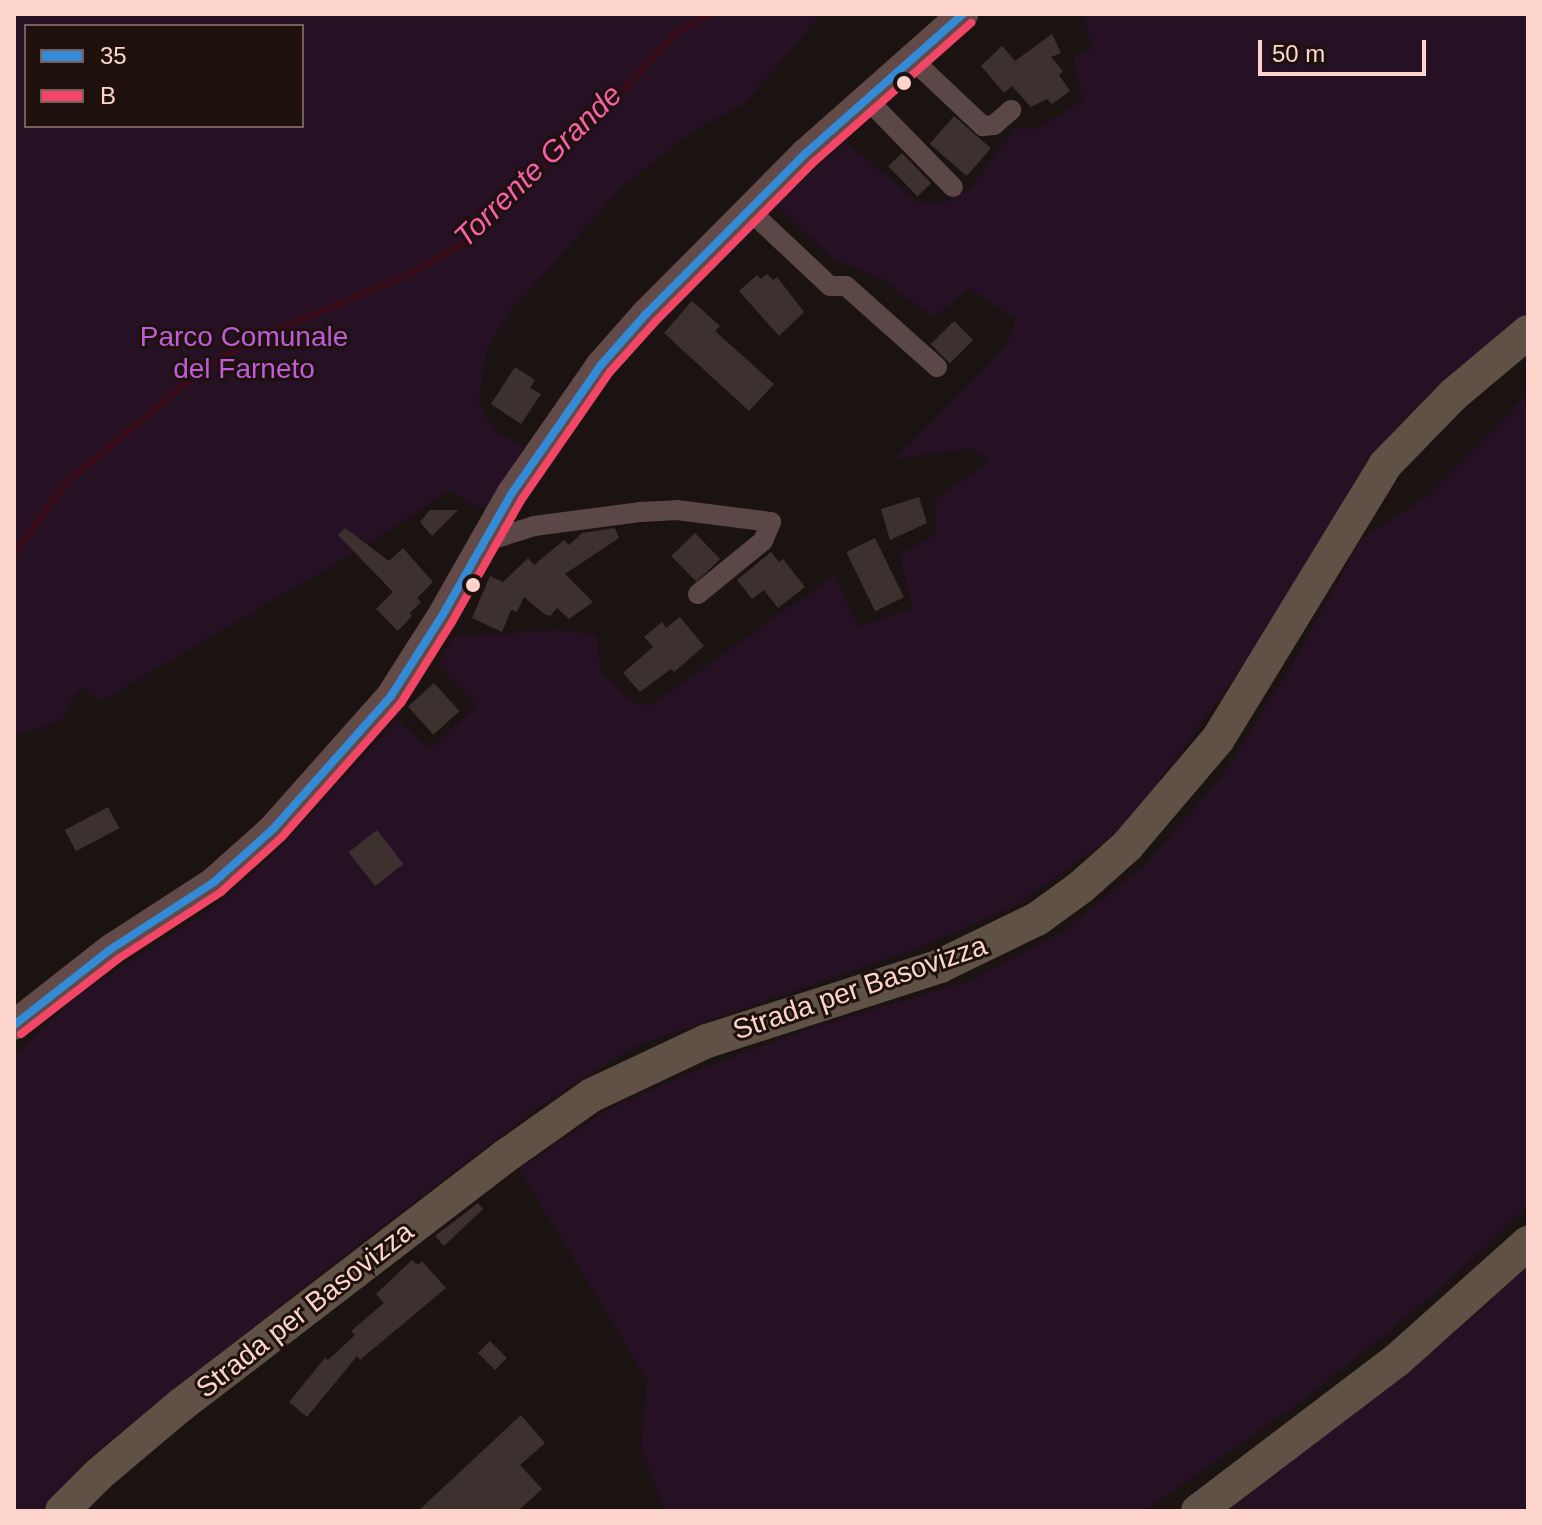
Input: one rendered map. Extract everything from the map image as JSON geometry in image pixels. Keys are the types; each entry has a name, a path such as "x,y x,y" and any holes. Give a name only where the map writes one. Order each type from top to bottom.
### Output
{"main road":[{"name":"Strada per Basovizza","path":"62,1511 99,1474 181,1405 510,1153 592,1095 707,1041 940,966 1037,919 1081,887 1127,846 1218,739 1385,465 1453,395 1528,332"},
{"path":"1198,1511 1397,1360 1528,1243"}],"street":[{"path":"14,1025 111,949 214,882 273,829 391,696 512,493 601,365 646,314 749,210 867,99 963,15"},
{"path":"914,61 983,126 994,125 1011,110"},
{"path":"867,99 953,187"},
{"path":"749,210 830,286 846,286 937,367"},
{"path":"484,542 534,526 641,512 677,510 771,522 763,541 698,594"}],"green space":[{"name":"Parco Comunale del Farneto","path":"14,14 822,14 744,104 695,130 624,185 512,309 487,349 478,403 496,431 524,447 488,511 448,491 372,542 100,702 83,687 69,702 66,717 14,737"},
{"path":"1089,14 1528,14 1528,312 1429,394 1370,455 1279,617 1126,826 1017,905 921,947 633,1047 539,1107 328,1268 91,1456 40,1511 14,1511 14,1055 80,994 219,903 277,851 397,719 429,749 478,706 438,665 453,637 554,630 597,635 601,672 635,704 651,705 835,575 858,627 912,608 900,554 935,535 935,499 990,461 970,448 895,459 1007,345 1015,319 969,288 934,318 883,279 837,261 775,205 846,142 919,203 943,203 970,189 1015,128 1037,129 1082,101 1073,56 1092,49 1084,18"},
{"path":"1528,394 1528,1206 1432,1296 1302,1401 1144,1511 665,1511 641,1446 647,1380 519,1169 606,1110 695,1071 817,1026 972,980 1065,930 1147,863 1223,775 1293,663 1361,539 1428,495"},
{"path":"1528,1266 1528,1511 1227,1511 1449,1338"}],"building":[{"path":"1052,34 1061,53 1051,57 1063,71 1059,75 1070,91 1052,104 1047,99 1031,107 1012,86 1004,93 981,66 1002,46 1015,61"},
{"path":"954,116 991,148 967,176 930,144"},
{"path":"902,153 931,183 918,196 888,166"},
{"path":"767,274 773,280 777,277 804,312 779,336 739,291 757,275 761,279"},
{"path":"692,301 720,326 715,331 774,384 749,411 664,333"},
{"path":"954,321 973,340 950,363 931,344"},
{"path":"515,367 535,380 530,388 541,394 521,424 491,404"},
{"path":"919,497 927,523 890,540 881,509"},
{"path":"430,510 458,510 432,536 420,522"},
{"path":"345,528 389,561 403,548 433,582 417,598 421,602 398,631 376,609 393,592 338,535"},
{"path":"615,528 619,538 565,574 593,602 569,619 557,608 550,616 544,614 524,597 517,612 511,610 502,632 472,618 490,576 503,582 528,558 534,565 564,540 569,545 582,533"},
{"path":"695,533 720,559 696,582 671,556"},
{"path":"875,538 904,597 875,611 846,552"},
{"path":"771,552 779,562 783,559 805,587 778,608 764,590 752,599 737,580"},
{"path":"680,617 704,646 674,672 671,669 640,692 623,673 653,647 644,637 662,622 666,628"},
{"path":"434,683 459,711 433,735 408,706"},
{"path":"108,807 119,828 76,851 65,830"},
{"path":"377,830 403,864 375,886 349,852"},
{"path":"478,1203 483,1209 444,1246 435,1236"},
{"path":"412,1260 418,1265 422,1261 446,1288 360,1360 357,1356 307,1417 289,1402 325,1358 328,1360 355,1335 351,1331 384,1303 376,1294"},
{"path":"490,1341 507,1358 495,1370 478,1353"},
{"path":"521,1415 545,1443 520,1465 542,1489 518,1511 418,1511"}],"waterway":[{"name":"Torrente Grande","path":"14,553 66,482 207,365 253,339 411,273 464,242 627,85 677,31 709,14"}],"transit line":[{"name":"35","path":"14,1025 111,949 214,882 273,829 391,696 442,616 512,493 601,365 646,314 806,153 963,14"},
{"name":"B","path":"21,1034 118,959 221,892 282,837 401,703 452,622 522,499 610,372 655,322 814,162 971,23"}]}
